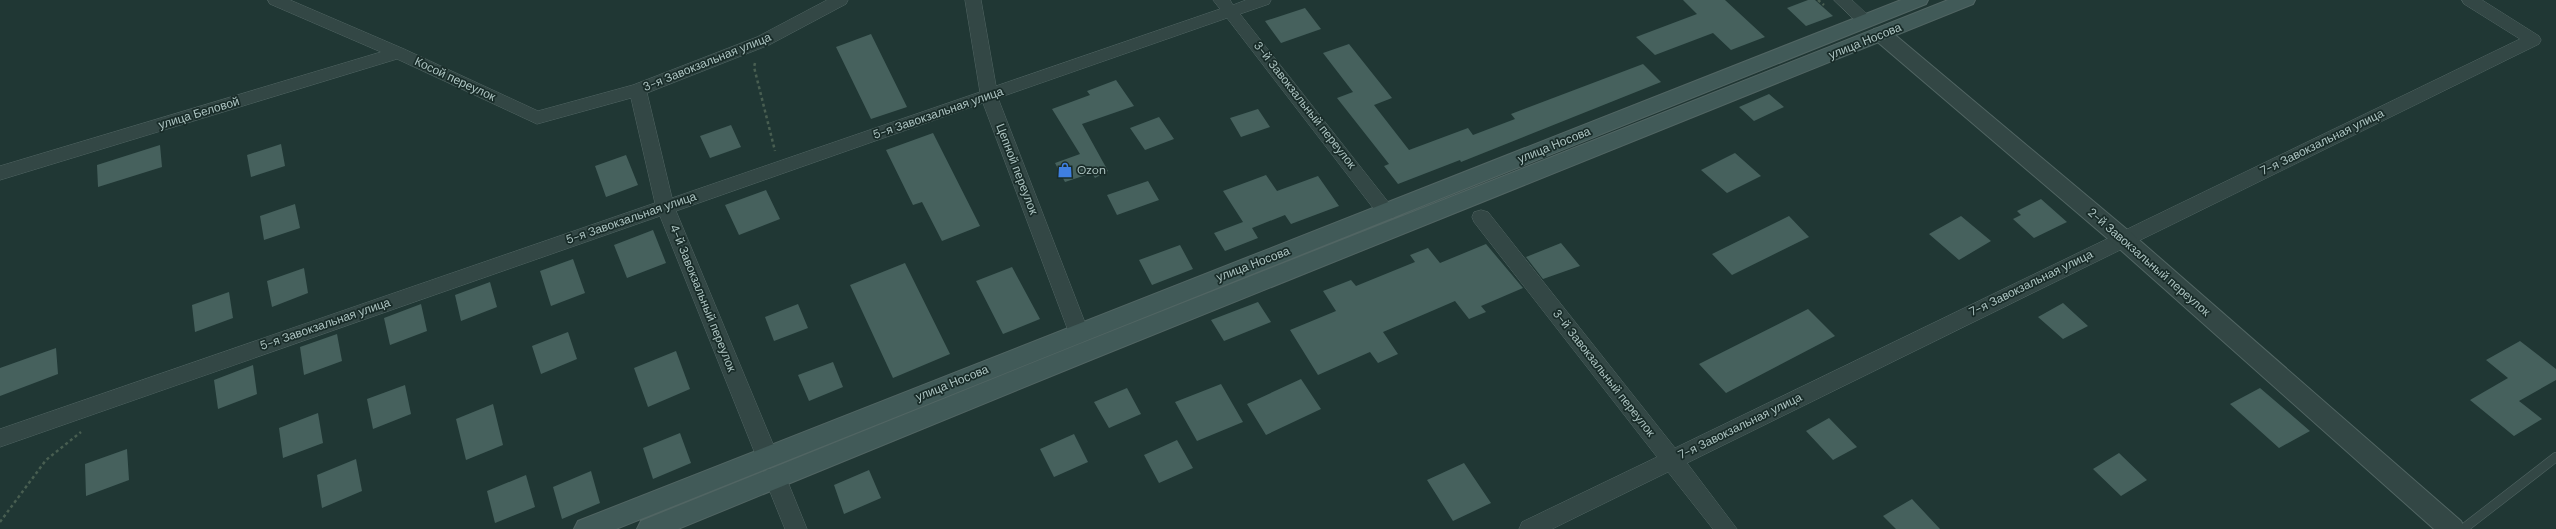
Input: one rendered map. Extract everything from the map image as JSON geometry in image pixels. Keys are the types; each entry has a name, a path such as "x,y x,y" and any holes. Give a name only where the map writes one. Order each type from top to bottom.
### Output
{"main road":[{"name":"улица Носова","path":"1874,28 1919,0"},
{"name":"улица Носова","path":"587,529 771,467 1874,28 1966,0"},
{"name":"улица Носова","path":"650,529 771,467"}],"street":[{"name":"Косой переулок","path":"276,0 398,53 537,118 638,90"},
{"name":"3-я Завокзальная улица","path":"638,90 763,41 840,0"},
{"name":"Цепной переулок","path":"973,0 989,96 1082,342"},
{"name":"5-я Завокзальная улица","path":"0,438 665,205 989,96 1226,5 1263,0"},
{"name":"2-й Завокзальный переулок","path":"1842,0 2122,238 2452,529"},
{"name":"7-я Завокзальная улица","path":"1530,529 2122,238 2533,40 2470,0"},
{"name":"3-й Завокзальный переулок","path":"1226,5 1393,219"},
{"name":"улица Беловой","path":"0,173 398,53"},
{"name":"4-й Завокзальный переулок","path":"638,90 665,205 796,529"},
{"name":"3-й Завокзальный переулок","path":"1481,217 1726,529"}],"lane":[{"path":"2463,529 2556,457"}],"path":[{"path":"763,41 754,67 780,167"},
{"path":"0,522 46,460 83,431"}],"building":[{"path":"1683,0 1725,0 1765,37 1731,50 1713,33 1655,55 1636,37 1697,14"},
{"path":"1808,0 1815,0 1833,16 1806,26 1787,8"},
{"path":"1305,8 1321,29 1281,43 1265,21"},
{"path":"871,34 907,107 871,119 836,47"},
{"path":"1349,44 1392,98 1374,105 1409,150 1468,128 1473,135 1515,119 1511,114 1643,64 1661,82 1461,162 1460,160 1398,184 1384,166 1389,164 1337,98 1353,92 1323,53"},
{"path":"1116,80 1134,106 1082,124 1108,171 1095,178 1092,173 1065,182 1055,163 1080,154 1052,109 1090,95 1087,91"},
{"path":"1769,94 1784,107 1754,121 1739,107"},
{"path":"1258,109 1270,127 1241,137 1230,118"},
{"path":"1159,117 1174,139 1145,150 1130,128"},
{"path":"731,125 741,147 710,158 700,136"},
{"path":"933,133 980,226 942,241 922,202 913,205 886,150"},
{"path":"281,144 285,166 251,177 247,155"},
{"path":"160,145 162,167 98,187 97,165"},
{"path":"1735,153 1761,176 1727,193 1701,170"},
{"path":"626,155 638,185 606,197 595,166"},
{"path":"1266,175 1277,191 1318,176 1339,206 1291,224 1285,215 1252,228 1258,238 1225,251 1214,233 1243,222 1223,191"},
{"path":"1148,181 1159,200 1117,215 1107,195"},
{"path":"766,190 780,219 739,235 725,205"},
{"path":"2041,199 2067,222 2034,238 2013,219 2021,215 2017,211"},
{"path":"295,204 300,228 264,240 260,216"},
{"path":"1789,216 1809,237 1732,275 1712,254"},
{"path":"1961,216 1991,241 1959,260 1929,234"},
{"path":"653,230 666,263 627,278 614,245"},
{"path":"1561,243 1580,266 1543,279 1526,257"},
{"path":"1486,244 1523,288 1481,306 1486,312 1469,319 1455,301 1383,332 1398,354 1378,363 1370,352 1318,375 1290,330 1336,311 1323,291 1351,280 1356,286 1415,262 1410,255 1428,248 1440,263"},
{"path":"1180,245 1193,269 1152,285 1139,260"},
{"path":"573,259 585,293 551,306 540,271"},
{"path":"905,263 950,354 893,378 850,285"},
{"path":"1012,267 1040,319 1003,334 976,281"},
{"path":"304,268 308,293 272,307 267,281"},
{"path":"490,282 497,307 461,321 455,295"},
{"path":"229,292 233,318 195,332 192,305"},
{"path":"1258,302 1271,322 1224,341 1211,320"},
{"path":"2063,303 2088,326 2063,339 2038,317"},
{"path":"421,304 427,331 390,345 384,318"},
{"path":"798,304 808,328 774,341 765,317"},
{"path":"1808,309 1835,336 1726,393 1699,364"},
{"path":"568,332 577,359 541,374 532,346"},
{"path":"337,334 342,361 304,375 300,347"},
{"path":"2520,341 2556,369 2556,380 2519,401 2542,419 2514,436 2470,400 2508,378 2486,360"},
{"path":"56,348 58,374 0,396 0,368"},
{"path":"676,351 690,389 648,407 634,368"},
{"path":"833,362 843,387 809,401 798,375"},
{"path":"253,365 257,394 218,409 214,380"},
{"path":"1301,379 1321,409 1266,435 1247,404"},
{"path":"1221,384 1243,422 1197,441 1175,402"},
{"path":"405,385 411,414 373,429 367,399"},
{"path":"1127,388 1141,414 1109,428 1094,402"},
{"path":"2260,388 2310,431 2279,448 2230,404"},
{"path":"493,404 503,445 466,460 456,419"},
{"path":"318,413 323,443 283,458 279,428"},
{"path":"1829,418 1857,447 1833,460 1806,431"},
{"path":"680,433 691,463 653,479 643,448"},
{"path":"1074,434 1088,462 1054,477 1040,449"},
{"path":"1177,440 1193,468 1159,483 1144,455"},
{"path":"127,449 129,480 86,496 85,464"},
{"path":"2119,453 2147,480 2121,496 2093,469"},
{"path":"356,459 362,491 322,508 317,475"},
{"path":"1464,463 1491,503 1453,521 1427,480"},
{"path":"869,470 881,498 844,514 834,485"},
{"path":"591,471 600,503 562,519 553,487"},
{"path":"526,475 535,507 495,523 487,491"},
{"path":"1912,499 1940,529 1896,529 1883,516"}],"place":[{"name":"Ozon","path":"1065,170"}]}
